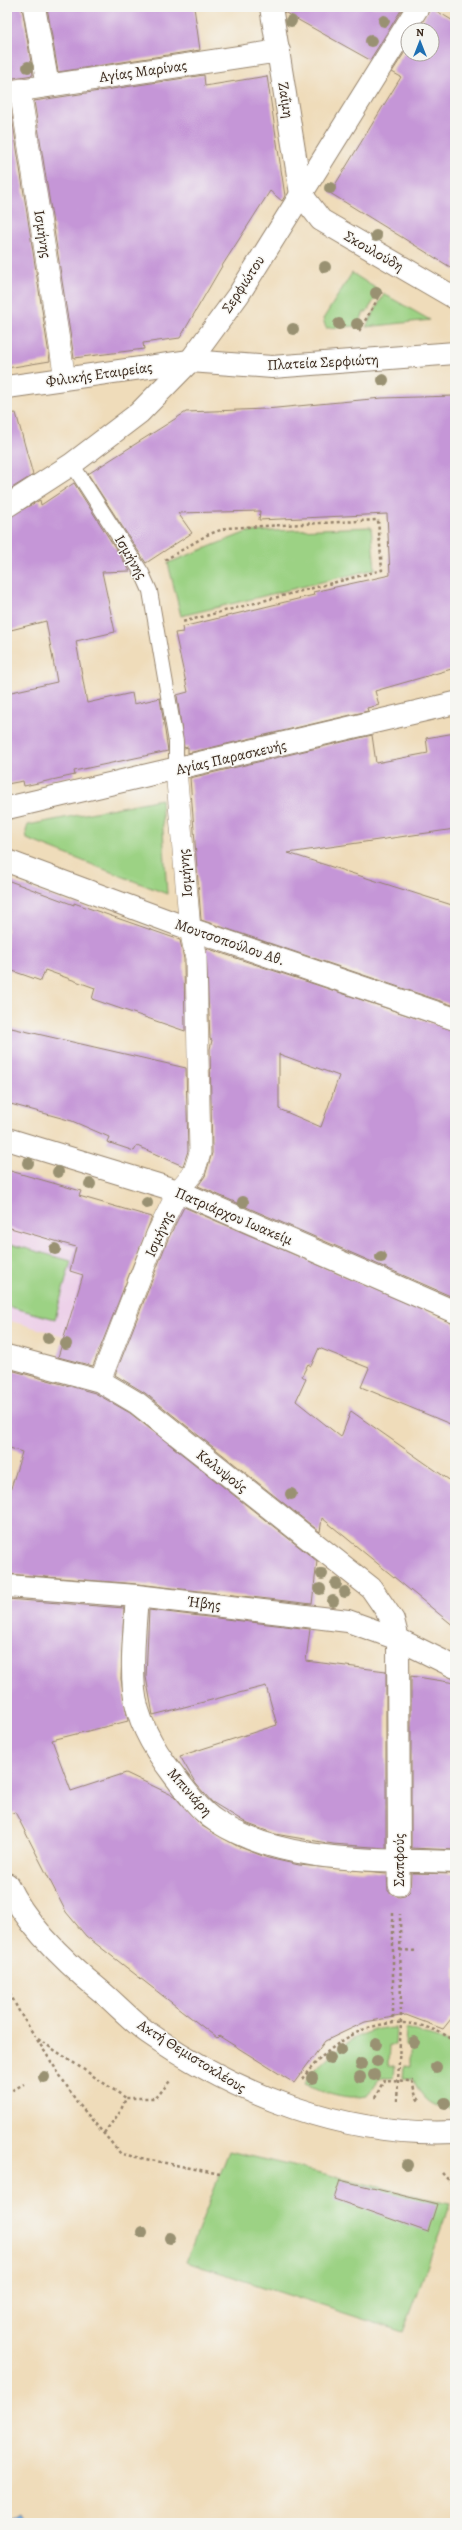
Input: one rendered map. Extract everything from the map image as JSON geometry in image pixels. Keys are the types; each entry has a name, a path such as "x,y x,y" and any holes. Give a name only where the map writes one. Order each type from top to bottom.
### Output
{"street":[{"path":"34,7 48,86"},
{"name":"Ζαΐμη","path":"271,7 301,194"},
{"name":"Σερφιώτου","path":"7,506 72,464 139,413 190,361 239,294 418,7"},
{"name":"Αγίας Μαρίνας","path":"13,91 279,51"},
{"name":"Ισμήνης","path":"13,91 65,379"},
{"name":"Σκουλούδη","path":"301,194 321,220 455,298"},
{"name":"Πλατεία Σερφιώτη","path":"190,361 272,367 455,353"},
{"name":"Φιλικής Εταιρείας","path":"7,387 190,361"},
{"name":"Αγίας Παρασκευής","path":"7,808 176,770 455,703"},
{"name":"Ισμήνης","path":"100,1381 157,1234 178,1191 194,1172 200,1154 196,958 190,929 176,770"},
{"name":"Μουτσοπούλου Αθ.","path":"7,862 190,929 455,1019"},
{"name":"Πατριάρχου Ιωακείμ","path":"7,1139 178,1191 455,1312"},
{"name":"Καλυψούς","path":"7,1356 100,1381 137,1403 371,1588 393,1620 398,1639"},
{"name":"Ήβης","path":"7,1586 137,1596 348,1621 398,1639 455,1667"},
{"name":"Μπινιάρη","path":"137,1596 133,1653 134,1691 145,1727 161,1759 188,1794 215,1820 263,1844 324,1856 455,1862"},
{"name":"Σαπφούς","path":"398,1639 399,1885"},
{"name":"Ακτή Θεμιστοκλέους","path":"7,1884 23,1910 48,1942 87,1980 147,2031 220,2076 276,2102 323,2117 395,2129 432,2133 455,2132"}],"lane":[{"name":"Ισμήνης","path":"72,464 142,573 150,591 176,742 176,770"}],"path":[{"path":"341,362 398,264"},
{"path":"142,573 207,535 226,528 378,520 382,570 156,629"},
{"name":"Σαπφούς","path":"398,2080 401,2022 399,1885"},
{"path":"393,1906 393,2022"},
{"path":"400,1950 418,1951"},
{"path":"7,1988 36,2038 77,2102 121,2154 220,2174"},
{"path":"298,2084 322,2055 336,2044 369,2027 393,2022 401,2022 433,2030 455,2041"},
{"path":"36,2038 126,2098 156,2098 159,2096"},
{"path":"7,2092 24,2084"},
{"path":"104,2133 120,2112 126,2098"},
{"path":"442,2173 455,2187"}],"shaded area":[{"path":"7,1170 81,1191 80,1196 150,1216 103,1347 7,1320"}],"green space":[{"path":"352,273 380,291 366,313 364,312 358,326 326,328 323,319"},
{"path":"384,294 430,320 366,327"},
{"path":"371,527 375,569 181,616 168,563 247,532"},
{"path":"161,799 167,894 27,839 26,831 28,825"},
{"path":"7,1243 71,1261 55,1319 7,1306"},
{"path":"396,2027 395,2045 390,2045 389,2065 395,2066 394,2078 380,2078 367,2096 343,2096 304,2084 322,2063 344,2045 369,2032 383,2028"},
{"path":"406,2029 437,2038 455,2047 455,2108 440,2107 428,2101 413,2079 403,2078 404,2066 410,2067 410,2046 405,2045"},
{"path":"229,2151 450,2204 403,2332 186,2262"}],"water":[{"path":"20,2512 26,2523 7,2523 7,2520"}],"building":[{"path":"7,7 22,7 33,75 7,79"},
{"path":"47,7 194,7 200,50 58,72"},
{"path":"284,7 403,7 370,60 284,12"},
{"path":"430,7 455,22 455,270 330,193 401,77 392,72 400,60 400,62 440,62 440,22 422,22"},
{"path":"204,75 205,86 267,76 285,196 282,201 270,191 222,266 180,338 143,343 144,349 74,358 34,101"},
{"path":"7,104 10,104 50,361 7,368"},
{"path":"455,396 455,668 375,691 379,705 367,708 368,711 188,753 188,747 184,748 177,695 188,692 175,633 183,632 182,627 314,595 313,592 390,575 387,514 259,520 260,511 178,513 192,533 146,563 88,474 186,412 266,409 382,398"},
{"path":"16,413 33,475 7,491 7,414"},
{"path":"74,483 130,571 102,572 115,632 76,641 87,703 132,693 134,704 160,698 168,751 74,771 75,775 24,786 23,781 7,784 7,693 57,682 46,621 7,631 7,518 40,500 41,505"},
{"path":"455,733 455,829 288,853 455,906 455,1006 201,920 190,778 372,735 376,763 428,753 426,738"},
{"path":"7,880 74,905 74,903 180,940 184,959 185,1031 92,999 95,988 45,970 41,981 7,969"},
{"path":"206,948 455,1031 455,1298 198,1186 205,1176 212,1153 210,1049 212,1040 210,1039","holes":["279,1054 339,1076 321,1127 279,1109"]},
{"path":"7,1027 186,1068 188,1151 183,1166 137,1146 134,1151 107,1142 109,1137 72,1121 7,1103"},
{"path":"7,1170 81,1191 79,1196 152,1217 93,1366 58,1357 83,1275 70,1271 76,1247 7,1227"},
{"path":"184,1207 455,1324 455,1426 361,1387 369,1368 319,1348 311,1366 308,1364 302,1376 306,1379 296,1401 341,1437 351,1411 455,1484 455,1627 322,1518 320,1532 145,1393 115,1375 168,1239"},
{"path":"7,1369 95,1393 130,1413 317,1561 312,1604 138,1584 7,1574 7,1501 22,1452 7,1447"},
{"path":"7,1599 124,1608 121,1679 128,1721 52,1740 71,1791 126,1773 174,1796 202,1826 237,1846 268,1858 299,1865 387,1873 388,1891 399,1897 405,1896 410,1891 411,1873 455,1874 455,2014 443,2029 406,2015 365,2022 325,2041 294,2083 219,2036 217,2038 86,1936 66,1912 15,1812 7,1815"},
{"path":"149,1610 310,1629 306,1661 386,1671 386,1848 333,1844 275,1834 248,1824 212,1802 196,1784 180,1756 277,1725 266,1686 153,1715 146,1677"},
{"path":"411,1676 455,1683 455,1850 411,1848"},
{"path":"340,2180 437,2204 428,2232 334,2199"}]}
